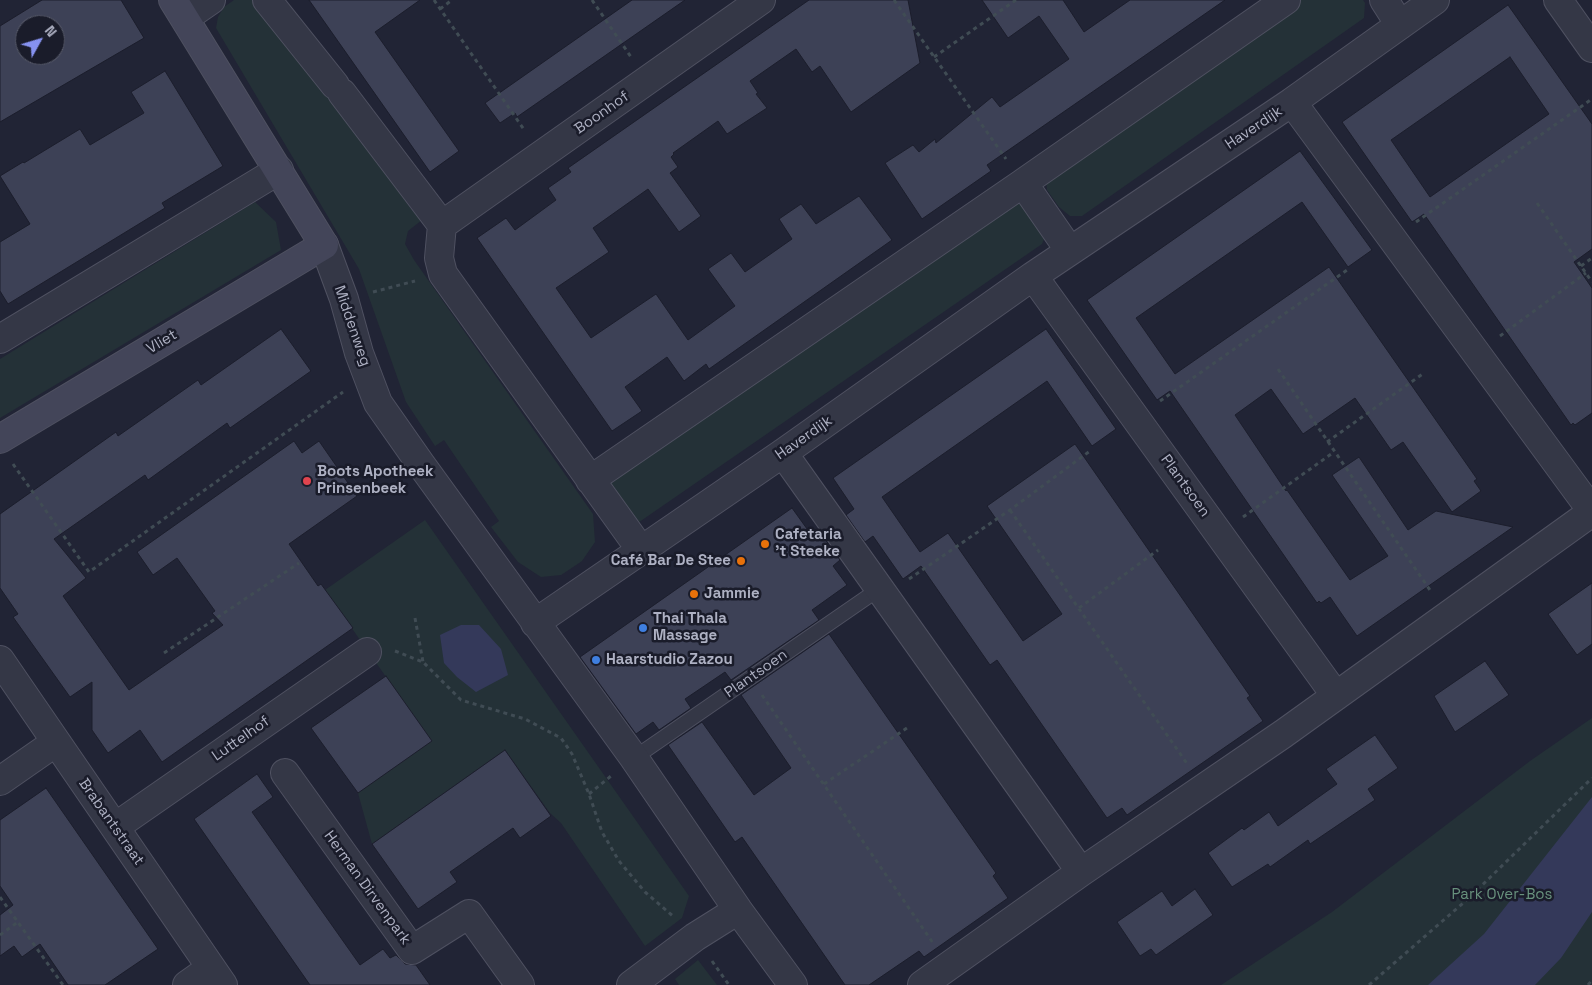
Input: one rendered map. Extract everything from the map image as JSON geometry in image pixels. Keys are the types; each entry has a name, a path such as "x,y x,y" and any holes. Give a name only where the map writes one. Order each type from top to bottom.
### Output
{"street":[{"name":"Middenweg","path":"211,0 179,9 324,245 344,299 359,353 378,403 536,623"},
{"path":"267,0 442,225 439,258 443,274 641,550"},
{"name":"Boonhof","path":"442,225 761,0"},
{"path":"590,480 1286,0"},
{"path":"1384,0 1400,24"},
{"name":"Haverdijk","path":"536,623 784,453 1033,276 1292,102 1435,0"},
{"path":"1558,0 1592,48"},
{"path":"922,985 1081,872 1336,696 1592,512 1292,102"},
{"path":"0,339 279,170"},
{"path":"1023,182 1070,251"},
{"name":"Vliet","path":"5,450 324,245"},
{"name":"Plantsoen","path":"1033,276 1336,696"},
{"path":"784,453 881,593 1081,872"},
{"path":"536,623 634,758 738,910 793,985"},
{"name":"Luttelhof","path":"115,828 377,650"},
{"name":"Brabantstraat","path":"0,660 217,976"},
{"path":"0,781 56,742"},
{"name":"Herman Dirvenpark","path":"285,773 412,950 469,914 520,985"},
{"path":"646,981 695,937 738,910"},
{"path":"186,985 217,976"}],"lane":[{"name":"Plantsoen","path":"634,758 750,678 881,593"}],"path":[{"path":"434,0 542,155"},
{"path":"440,9 452,0"},
{"path":"592,0 646,81"},
{"path":"894,0 1023,182"},
{"path":"934,57 1016,0"},
{"path":"1392,238 1592,99"},
{"path":"1537,203 1592,282"},
{"path":"1581,266 1592,258"},
{"path":"1136,418 1350,268"},
{"path":"1476,353 1586,273"},
{"path":"344,299 443,274"},
{"path":"1278,369 1448,616"},
{"path":"1327,442 1424,373"},
{"path":"5,450 89,572 368,374"},
{"path":"881,593 1010,510 1090,451"},
{"path":"1220,534 1334,452"},
{"path":"1010,510 1204,788"},
{"path":"1079,608 1158,550"},
{"path":"164,654 299,563"},
{"path":"415,618 423,662"},
{"path":"377,650 423,662 461,700 524,719 560,738 572,754 589,794 602,832 620,861 645,892 695,937"},
{"path":"750,678 949,967"},
{"path":"824,784 910,726"},
{"path":"1369,985 1469,898 1592,778"},
{"path":"0,897 63,985"},
{"path":"0,935 18,922"},
{"path":"1588,985 1592,980"}],"green space":[{"path":"234,0 261,0 412,210 422,220 408,231 405,244 414,260 593,514 595,542 582,561 561,575 541,577 518,562 491,527 499,521 444,440 435,446 406,402 359,269 216,28 218,17 224,7"},
{"path":"1301,0 1363,0 1365,3 1364,18 1082,216 1070,216 1059,207 1047,190 1046,177 1228,47"},
{"path":"1014,199 1021,202 1046,234 1042,244 632,527 605,487 849,312"},
{"path":"255,202 276,222 281,250 0,418 0,359"},
{"path":"425,520 689,896 682,918 645,946 561,823 550,813 505,750 372,844 358,793 431,741 325,590"},
{"name":"Park Over-Bos","path":"1592,718 1592,985 1221,985 1332,912 1530,761"},
{"path":"698,960 717,985 679,985 675,979"}],"water":[{"path":"461,625 479,625 501,649 508,675 476,692 457,677 444,663 440,635"},
{"path":"1592,797 1592,912 1561,958 1535,985 1428,985 1484,934"}],"building":[{"path":"42,0 121,0 144,38 0,122 0,26 15,17 15,65 65,65 65,15 18,15"},
{"path":"309,0 420,0 375,32 459,151 430,172"},
{"path":"632,0 685,0 517,117 515,113 500,123 485,103"},
{"path":"809,0 908,0 920,63 851,112 820,66 812,72 796,49 750,81 758,93 756,94 767,108 727,134 718,121 673,153 671,157 678,167 670,173 701,216 679,232 648,189 593,228 609,252 556,288 591,338 656,294 688,340 735,306 708,269 731,253 745,272 792,239 779,219 801,204 816,224 859,196 892,240 709,369 706,364 684,381 667,357 625,387 642,411 612,431 477,238 506,218 515,230 556,200 548,188 571,172 568,168"},
{"path":"982,0 1063,0 1084,32 1130,0 1225,0 987,165 991,171 922,219 885,163 913,145 919,152 935,139 936,143 992,97 1000,107 1069,59 1039,16 1008,38"},
{"path":"1508,5 1592,124 1592,249 1574,262 1592,288 1592,413 1575,425 1573,423 1571,425 1424,214 1412,222 1342,122","holes":["1510,57 1549,114 1430,197 1391,140"]},
{"path":"165,71 223,166 162,203 165,208 8,304 0,291 0,242 30,224 0,176 80,129 90,145 144,113 131,92"},
{"path":"1300,151 1372,250 1348,267 1302,202 1136,318 1175,374 1329,267 1477,479 1474,481 1481,491 1452,512 1403,442 1391,450 1355,398 1303,434 1271,389 1235,415 1286,491 1350,580 1388,556 1332,475 1359,457 1408,530 1436,511 1513,527 1357,636 1330,597 1321,603 1319,601 1317,603 1170,391 1157,400 1087,300"},
{"path":"281,329 311,371 230,428 227,423 148,480 145,475 54,539 86,578 63,596 129,690 223,625 212,613 215,611 177,558 153,575 137,552 294,441 302,453 319,441 357,496 289,544 318,586 321,584 353,628 162,762 140,730 108,753 92,730 92,682 70,697 13,617 18,614 0,588 0,514 116,432 118,436 198,380 201,385"},
{"path":"1046,329 1116,429 1092,446 1047,381 882,497 920,552 948,533 1023,641 1062,614 987,506 1075,444 1250,696 1247,698 1263,721 1127,815 1122,808 1107,818 997,660 990,665 921,566 903,579 873,536 865,542 846,515 854,509 833,478"},
{"path":"792,508 815,540 822,535 840,560 833,566 847,585 812,610 819,620 731,680 725,672 685,699 691,708 659,730 653,722 636,734 580,657"},
{"path":"1592,583 1592,644 1577,655 1548,614"},
{"path":"829,634 996,873 993,876 1008,898 924,957 919,951 869,985 845,985 742,837 735,842 668,745 702,722 754,795 791,768 741,695"},
{"path":"1485,661 1509,695 1455,732 1434,696"},
{"path":"386,676 432,741 358,793 311,728"},
{"path":"1375,735 1398,768 1368,789 1375,800 1310,844 1308,840 1270,867 1268,864 1232,887 1208,853 1242,828 1244,830 1269,812 1278,826 1337,784 1326,769"},
{"path":"505,750 551,816 520,838 513,828 450,872 457,882 418,909 372,844"},
{"path":"257,774 273,797 252,812 360,965 383,949 390,958 396,955 405,964 416,965 430,985 310,985 194,819"},
{"path":"46,788 158,949 105,985 68,985 40,944 22,957 14,946 0,956 0,915 13,905 0,886 0,820"},
{"path":"1195,889 1213,915 1156,955 1151,949 1140,956 1117,922 1162,891 1172,906"}],"place":[{"name":"Boots Apotheek Prinsenbeek","path":"307,481"},
{"name":"Cafetaria 't Steeke","path":"765,544"},
{"name":"Café Bar De Stee","path":"741,561"},
{"name":"Jammie","path":"694,594"},
{"name":"Thai Thala Massage","path":"643,628"},
{"name":"Haarstudio Zazou","path":"596,660"}]}
